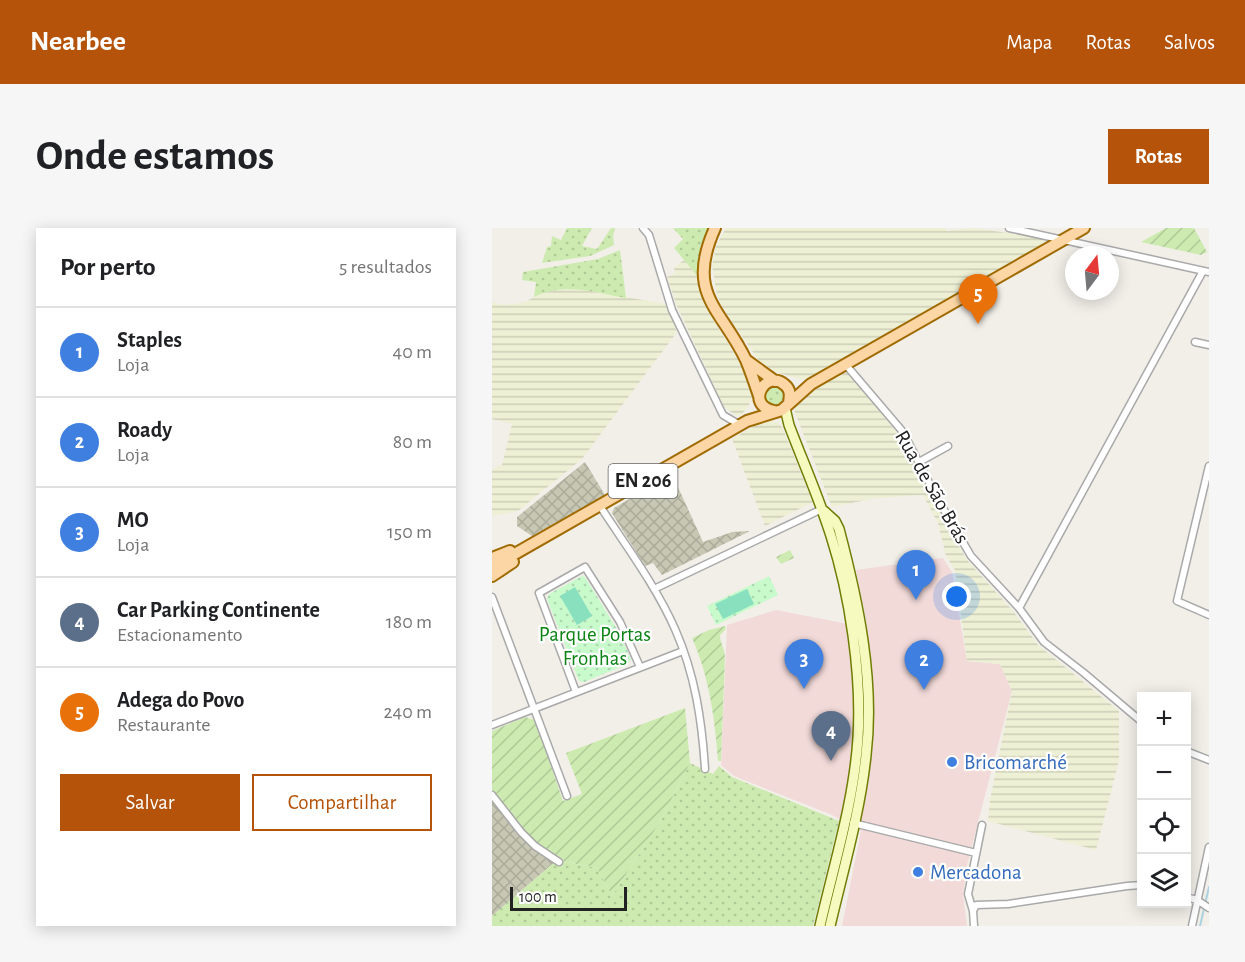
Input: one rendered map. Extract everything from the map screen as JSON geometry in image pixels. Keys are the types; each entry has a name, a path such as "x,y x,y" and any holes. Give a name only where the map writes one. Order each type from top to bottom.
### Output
{"main road":[{"path":"715,228 707,245 704,260 706,291 711,304 746,360 765,409 781,408"},
{"name":"EN 206","path":"492,567 744,423 781,408 812,384 1084,228"},
{"path":"746,360 788,388 781,408 832,538 849,614 857,681 858,728 855,763 846,814 820,926"},
{"name":"EN 206","path":"744,423 760,399 762,387 770,381 778,381"},
{"path":"778,381 812,384"},
{"path":"822,509 835,520 839,529 858,613 865,660 868,718 867,754 830,926"},
{"path":"492,558 539,541"},
{"path":"492,576 539,541"}],"street":[{"path":"642,228 649,235 672,310 723,415 744,423"},
{"path":"1009,228 1206,272 1019,608"},
{"path":"1195,342 1209,345"},
{"name":"Rua de São Brás","path":"846,365 903,432 937,498 971,556 1019,608 1044,642 1137,718"},
{"path":"919,462 948,446"},
{"path":"1209,466 1177,601 1209,615"},
{"path":"600,506 654,589 675,628 684,651 698,704 705,769"},
{"path":"654,589 822,509"},
{"path":"576,692 539,593 585,567 620,622 640,667"},
{"path":"492,597 567,796"},
{"path":"492,725 684,651"},
{"path":"1191,753 1209,759"},
{"path":"492,795 510,820 528,839 559,862"},
{"path":"853,823 976,853"},
{"path":"974,926 968,894 982,825"},
{"path":"1192,926 1209,847"},
{"path":"973,911 976,905 986,903 1008,904 1137,885"},
{"path":"1191,898 1209,908"}],"shaded area":[{"path":"726,228 946,228 946,231 974,228 1042,238 1045,243 804,380 771,371 759,361 723,309 717,295 712,266 716,246"},
{"path":"685,259 699,278 714,321 750,379 752,398 748,407 737,416 724,407 676,304 667,277 675,273 674,268"},
{"path":"579,289 666,304 677,332 582,459 518,511 492,516 492,469 502,465 512,424 492,419 492,302 504,305 525,302 547,290"},
{"path":"846,370 898,434 966,559 1013,611 1038,645 1119,711 1119,761 1096,850 988,821 990,800 1012,691 1000,664 967,661 955,570 946,556 938,523 923,495 876,498 832,507 794,410 799,399 806,393"},
{"path":"764,420 777,422 782,427 813,502 765,526 732,439"},
{"path":"585,462 605,495 532,536 517,526 517,517"},
{"path":"672,474 703,542 732,532 750,531 662,575 653,563 645,566 612,513 614,508"},
{"path":"943,558 952,572 967,661 1000,664 1012,691 967,865 963,894 967,926 842,926 861,831 832,815 734,776 721,765 727,625 776,610 843,623 866,622 856,570"},
{"path":"492,794 557,860 492,916"}],"green space":[{"path":"567,228 592,228 582,246 597,249 611,228 615,228 614,245 590,256 542,263 547,247 551,246 552,236 561,240"},
{"path":"673,228 708,228 700,250 699,278 674,248 683,239"},
{"path":"1166,228 1194,228 1207,252 1201,255 1141,242"},
{"path":"620,250 626,298 568,289 545,292 534,297 536,282 522,280 523,272 598,259"},
{"path":"775,385 783,388 786,396 783,404 775,407 767,404 764,396 767,388"},
{"path":"790,550 794,558 781,564 776,557"},
{"name":"Parque Portas Fronhas","path":"582,576 585,577 618,631 631,659 628,664 584,682 579,681 547,599 549,594"},
{"path":"769,576 778,595 716,625 707,606"},
{"path":"575,587 592,616 577,625 560,596"},
{"path":"747,589 754,604 723,619 715,604"},
{"path":"725,626 726,629 720,635 725,658 721,761 718,761 710,698 703,667 692,638"},
{"path":"685,708 690,763 660,822 612,896 597,868 557,860 516,826 492,794 492,731 525,717 535,720 563,801 582,794 566,753"},
{"path":"690,763 713,774 719,766 732,777 839,821 813,926 492,926 492,916 557,860 597,868 612,896 660,822"}],"waterway":[{"path":"1200,926 1209,887"}],"place":[{"name":"Adega do Povo","path":"978,324"},
{"name":"Staples","path":"916,600"},
{"name":"MO","path":"804,689"},
{"name":"Roady","path":"924,690"},
{"name":"Car Parking Continente","path":"831,761"},
{"name":"Bricomarché","path":"952,762"},
{"name":"Mercadona","path":"918,872"}]}
